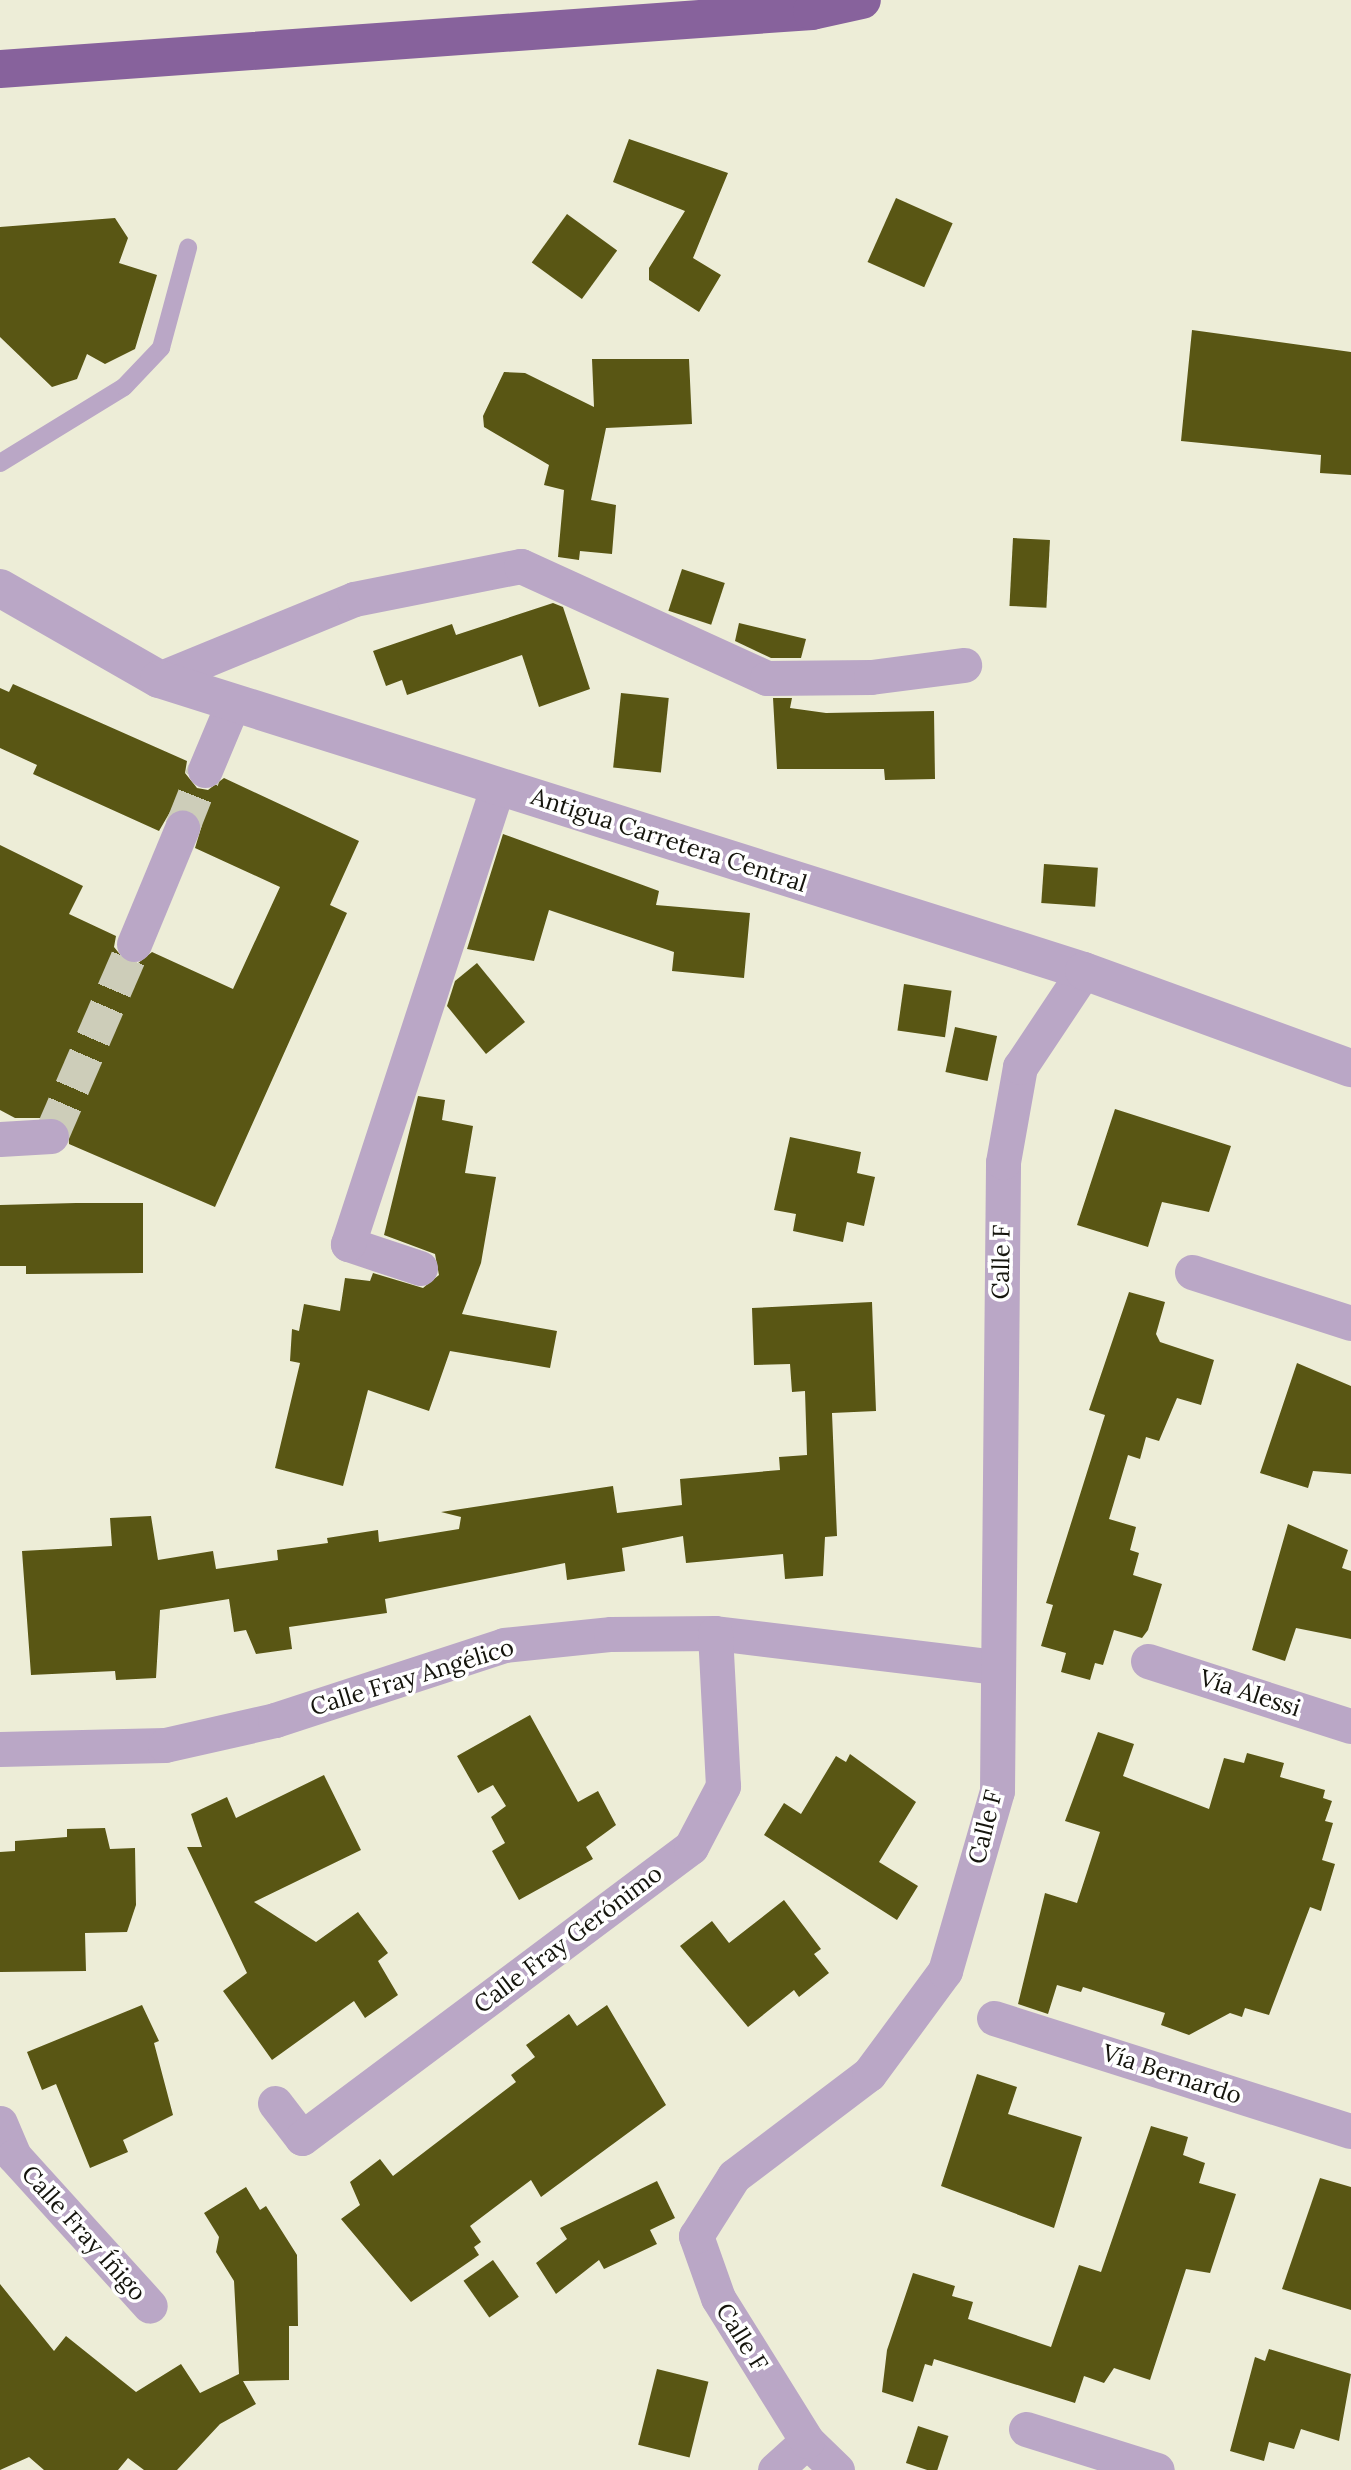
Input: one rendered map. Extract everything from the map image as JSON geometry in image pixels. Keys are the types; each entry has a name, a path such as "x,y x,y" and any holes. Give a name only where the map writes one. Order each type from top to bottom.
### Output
{"highway":[{"path":"0,69 811,11 862,0"}],"street":[{"path":"159,679 354,599 521,566 767,678 871,677 964,665"},
{"name":"Antigua Carretera Central","path":"0,588 159,679 1084,971 1351,1068"},
{"path":"205,770 233,703"},
{"path":"420,1268 348,1244 498,786"},
{"path":"134,944 182,828"},
{"name":"Calle F","path":"837,2470 807,2441 718,2298 696,2236 734,2176 869,2074 945,1971 997,1791 995,1667 1003,1162 1020,1067 1084,971"},
{"path":"0,1139 51,1136"},
{"path":"1192,1272 1351,1323"},
{"name":"Calle Fray Angélico","path":"0,1749 165,1745 275,1720 505,1645 715,1633 995,1667"},
{"name":"Calle Fray Gerónimo","path":"275,2103 302,2138 691,1847 723,1786 715,1633"},
{"name":"Vía Alessi","path":"1148,1661 1351,1726"},
{"name":"Vía Bernardo","path":"994,2018 1351,2131"},
{"name":"Calle Fray Íñigo","path":"0,2123 14,2156 150,2306"},
{"path":"1026,2429 1157,2470"},
{"path":"775,2470 807,2441"}],"lane":[{"path":"0,464 124,387 161,348 188,248"}],"building":[{"path":"629,139 728,173 693,258 721,275 699,312 649,280 649,268 685,211 613,182"},
{"path":"896,198 953,223 924,287 868,262"},
{"path":"567,214 617,250 582,299 532,263"},
{"path":"115,218 128,238 119,263 157,275 135,349 105,364 87,354 77,379 52,387 0,337 0,227"},
{"path":"1192,330 1351,352 1351,475 1320,473 1321,455 1181,441"},
{"path":"592,359 689,359 692,424 606,428 591,500 616,505 612,554 580,551 579,560 558,557 564,490 544,485 549,465 484,427 483,416 504,372 525,373 594,407"},
{"path":"1013,538 1050,540 1046,608 1009,606"},
{"path":"682,569 725,583 711,625 668,611"},
{"path":"553,603 563,607 590,689 539,707 522,655 407,695 402,680 386,686 373,651 452,624 456,635"},
{"path":"739,623 806,639 801,658 771,658 735,641"},
{"path":"13,684 187,761 185,773 197,788 208,790 224,778 359,841 330,905 347,913 215,1207 69,1144 68,1126 59,1118 15,1118 0,1110 0,845 83,886 69,914 116,936 114,947 126,962 137,964 152,952 233,989 280,887 195,848 202,825 190,810 170,812 159,831 33,774 37,765 0,748 0,688 9,692"},
{"path":"621,693 669,698 661,773 613,768"},
{"path":"773,698 792,698 790,708 826,713 934,711 935,779 885,780 884,769 777,769"},
{"path":"503,834 659,891 656,905 750,913 744,978 672,971 674,952 549,910 534,961 467,949"},
{"path":"1044,864 1098,868 1095,907 1041,903"},
{"path":"477,963 525,1022 486,1054 447,1006 455,981"},
{"path":"904,984 952,991 945,1037 897,1031"},
{"path":"955,1027 997,1036 987,1081 945,1072"},
{"path":"418,1096 445,1100 442,1120 473,1126 465,1173 496,1177 481,1263 462,1314 557,1331 550,1368 450,1351 429,1411 368,1390 343,1486 275,1468 300,1363 290,1361 292,1329 299,1331 304,1304 340,1311 345,1278 370,1281 373,1273 423,1288 439,1275 435,1254 384,1235"},
{"path":"1115,1109 1231,1146 1209,1212 1162,1202 1148,1247 1077,1225"},
{"path":"790,1137 861,1152 857,1173 875,1177 864,1226 847,1222 843,1242 793,1231 796,1214 774,1210"},
{"path":"143,1203 143,1273 26,1274 26,1266 0,1266 0,1205"},
{"path":"1129,1292 1165,1302 1156,1334 1160,1342 1214,1360 1201,1405 1177,1398 1159,1441 1146,1437 1140,1459 1128,1455 1109,1519 1136,1527 1130,1550 1139,1553 1133,1575 1162,1584 1148,1630 1142,1638 1114,1630 1103,1665 1095,1663 1090,1680 1061,1672 1066,1653 1041,1646 1053,1605 1046,1603 1105,1415 1089,1410"},
{"path":"872,1302 876,1411 832,1413 837,1536 825,1537 823,1576 785,1579 783,1554 686,1563 683,1536 622,1548 625,1571 567,1580 565,1563 385,1599 387,1613 289,1627 292,1649 256,1654 246,1630 234,1632 229,1599 160,1610 156,1678 116,1680 115,1671 31,1675 22,1551 112,1546 110,1518 151,1516 158,1560 213,1551 216,1569 278,1560 277,1550 328,1543 327,1538 378,1530 379,1542 459,1529 461,1517 441,1512 613,1486 617,1513 682,1505 680,1479 780,1470 779,1457 807,1455 805,1391 792,1392 790,1364 754,1365 752,1308"},
{"path":"1297,1363 1351,1386 1351,1474 1313,1471 1308,1488 1260,1473"},
{"path":"1288,1524 1348,1550 1342,1568 1351,1571 1351,1639 1296,1628 1285,1661 1252,1650"},
{"path":"530,1715 578,1802 598,1791 616,1825 586,1847 593,1859 519,1900 492,1851 505,1843 491,1817 506,1806 493,1785 478,1793 457,1756"},
{"path":"1098,1732 1134,1744 1123,1776 1209,1809 1224,1758 1244,1763 1247,1753 1284,1763 1280,1777 1325,1790 1323,1798 1332,1801 1325,1821 1333,1823 1322,1860 1335,1864 1321,1911 1310,1907 1269,2015 1245,2008 1242,2017 1230,2013 1189,2035 1161,2025 1165,2013 1083,1987 1081,1992 1057,1985 1048,2014 1018,2004 1045,1893 1077,1903 1100,1832 1065,1821"},
{"path":"850,1754 916,1802 879,1862 918,1886 897,1920 764,1835 784,1803 801,1814 836,1756 846,1762"},
{"path":"324,1775 361,1850 254,1902 316,1942 358,1912 388,1953 378,1961 398,1995 365,2018 354,2001 272,2060 223,1991 247,1973 187,1847 202,1847 191,1814 227,1797 236,1818"},
{"path":"105,1828 110,1849 135,1848 136,1905 127,1932 85,1933 86,1971 0,1972 0,1852 15,1851 15,1841 67,1837 67,1829"},
{"path":"784,1900 821,1949 814,1954 829,1973 799,1997 794,1990 748,2027 680,1946 712,1921 729,1943"},
{"path":"142,2005 159,2041 154,2043 173,2115 123,2140 128,2152 90,2168 56,2084 42,2090 27,2052"},
{"path":"607,2005 666,2105 541,2197 531,2180 470,2226 481,2242 474,2247 479,2255 411,2302 341,2219 360,2205 350,2182 380,2159 393,2176 516,2082 511,2075 535,2057 526,2045 569,2014 577,2026"},
{"path":"977,2074 1017,2087 1008,2114 1082,2137 1054,2228 941,2186"},
{"path":"1151,2126 1188,2137 1183,2155 1205,2163 1199,2183 1236,2194 1210,2273 1186,2269 1150,2380 1114,2368 1104,2383 1084,2376 1075,2403 934,2359 932,2366 925,2364 913,2402 882,2392 887,2350 913,2273 955,2286 952,2296 973,2302 968,2319 1051,2347 1079,2265 1101,2272"},
{"path":"1320,2178 1351,2187 1351,2310 1282,2289"},
{"path":"657,2181 675,2218 650,2230 657,2244 604,2269 599,2260 556,2294 536,2263 567,2239 560,2228"},
{"path":"246,2187 260,2210 266,2206 297,2255 298,2326 289,2326 289,2380 243,2381 256,2404 220,2424 177,2470 144,2470 128,2458 118,2470 44,2470 29,2457 0,2470 0,2284 54,2351 66,2336 136,2392 181,2364 200,2393 239,2374 234,2281 216,2252 219,2237 204,2213"},
{"path":"493,2260 519,2297 489,2318 464,2281"},
{"path":"1269,2349 1351,2374 1339,2441 1301,2429 1294,2449 1269,2442 1264,2461 1230,2451 1255,2357 1265,2361"},
{"path":"657,2369 708,2382 690,2458 638,2445"},
{"path":"918,2426 948,2436 937,2470 927,2470 906,2463"}],"tunnel":[{"path":"182,828 205,770"},
{"path":"51,1136 134,944"}]}
